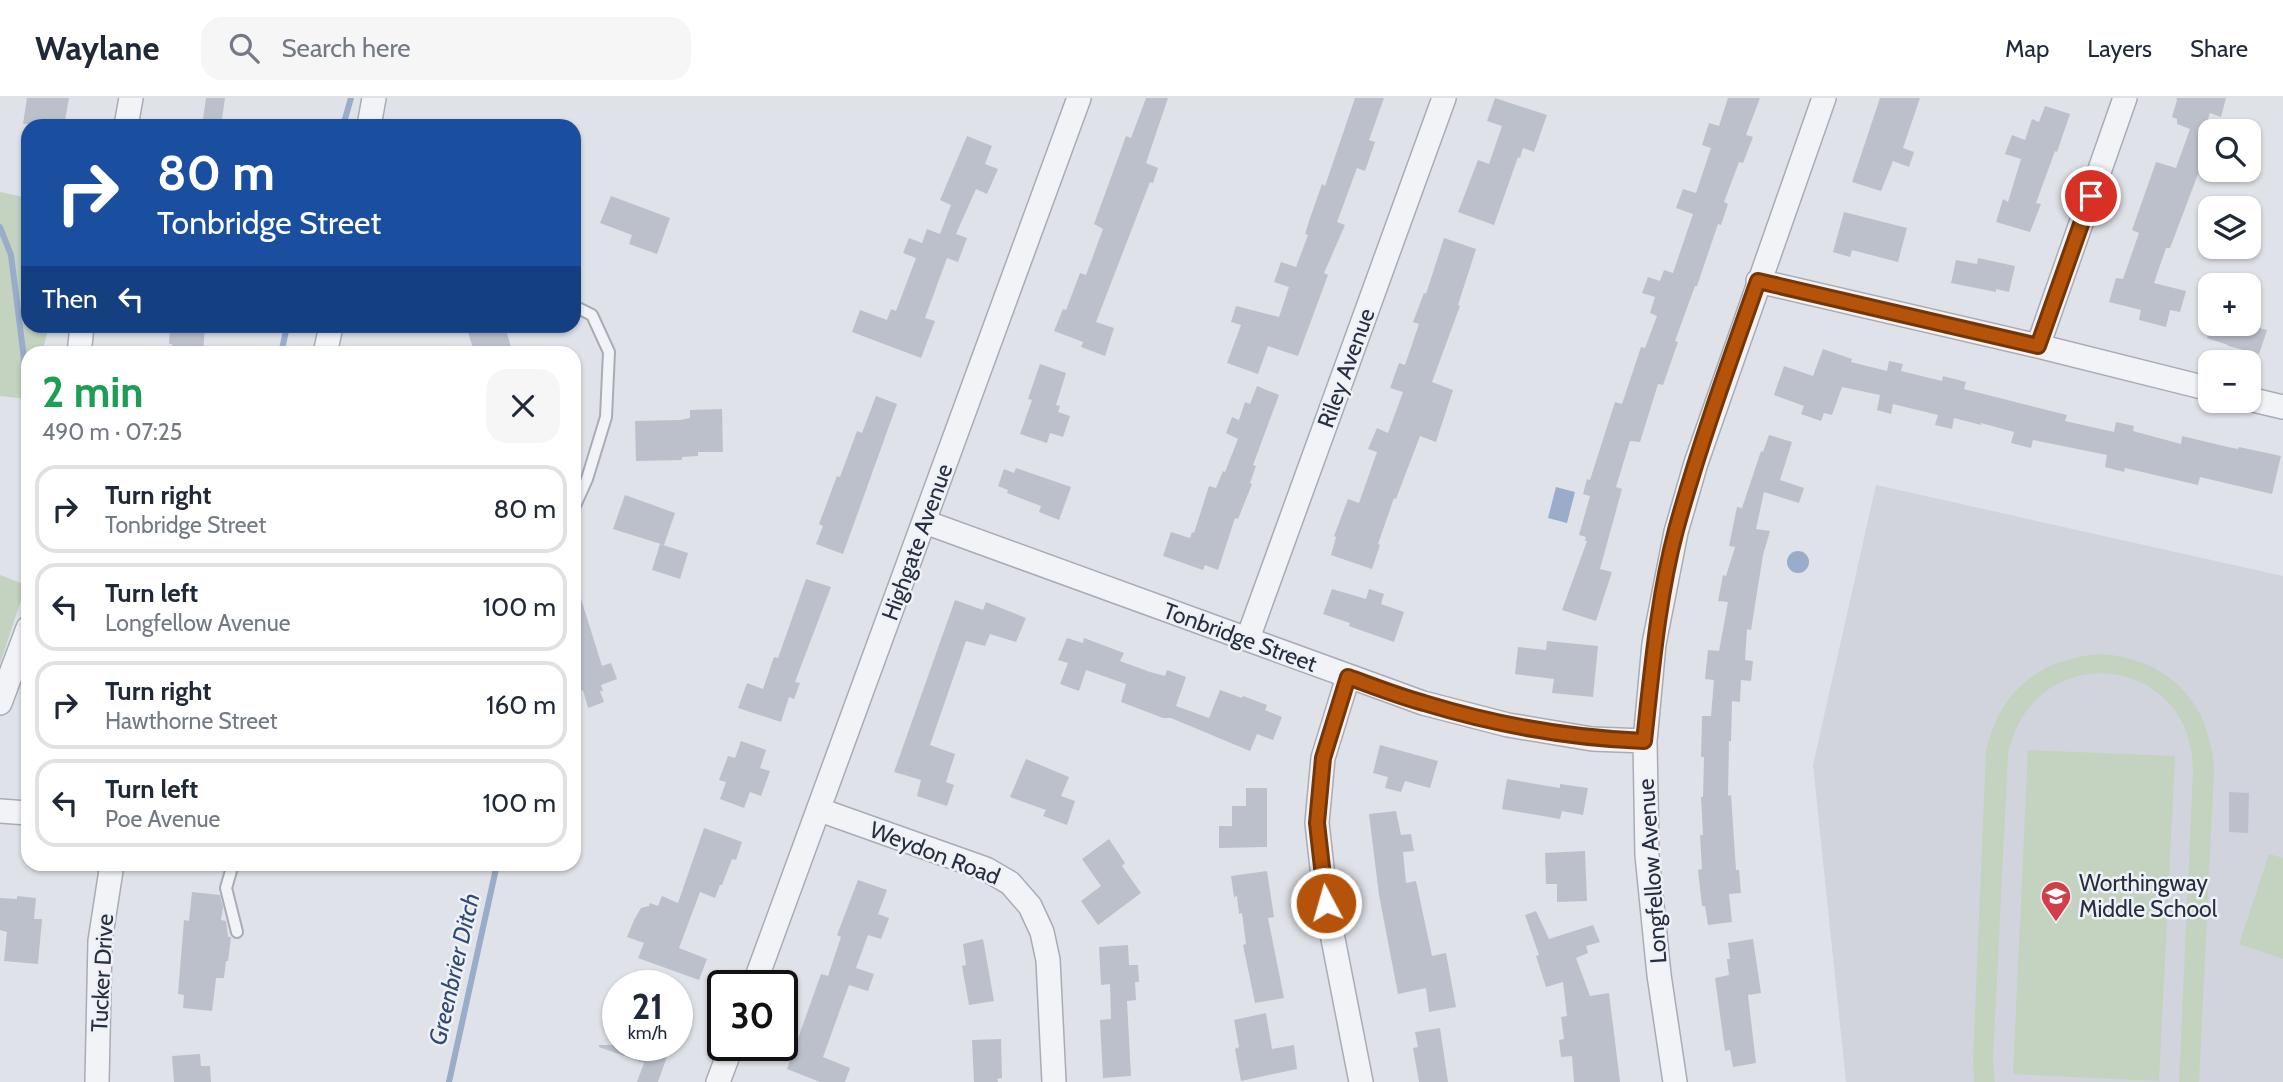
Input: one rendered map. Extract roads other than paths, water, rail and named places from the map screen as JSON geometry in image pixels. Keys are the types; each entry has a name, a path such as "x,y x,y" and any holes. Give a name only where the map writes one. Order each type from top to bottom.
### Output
{"street":[{"path":"127,119 131,98"},
{"path":"370,119 374,98"},
{"name":"Highgate Avenue","path":"760,970 1079,98"},
{"name":"Riley Avenue","path":"1248,638 1444,98"},
{"name":"Longfellow Avenue","path":"1675,1082 1659,975 1647,855 1644,741 1654,643 1676,532 1715,404 1824,98"},
{"path":"2038,346 2125,98"},
{"path":"1758,281 2198,386"},
{"path":"2261,402 2283,407"},
{"name":"Tonbridge Street","path":"925,522 1423,703 1508,725 1592,739 1644,741"},
{"path":"0,703 21,647"},
{"path":"1348,677 1323,758 1317,823 1326,903 1361,1082"},
{"name":"Weydon Road","path":"820,810 986,869 1010,883 1030,906 1042,932 1048,960 1054,1082"},
{"path":"0,811 21,812"},
{"name":"Tucker Drive","path":"97,1082 100,941 111,871"},
{"path":"718,1082 726,1061"}],"lane":[{"path":"581,310 592,315 609,352 606,417 581,482"},
{"path":"231,871 226,888 237,932"}],"water":[{"path":"1556,487 1575,492 1567,523 1548,518"},
{"path":"1798,551 1806,554 1809,562 1806,570 1798,573 1790,570 1787,562 1790,554"}],"waterway":[{"path":"345,119 351,98"},
{"name":"Greenbrier Ditch","path":"0,227 11,255 22,346"},
{"path":"283,346 286,333"},
{"name":"Greenbrier Ditch","path":"449,1082 495,871"}],"place":[{"name":"Worthingway Middle School","path":"2056,923"}]}
